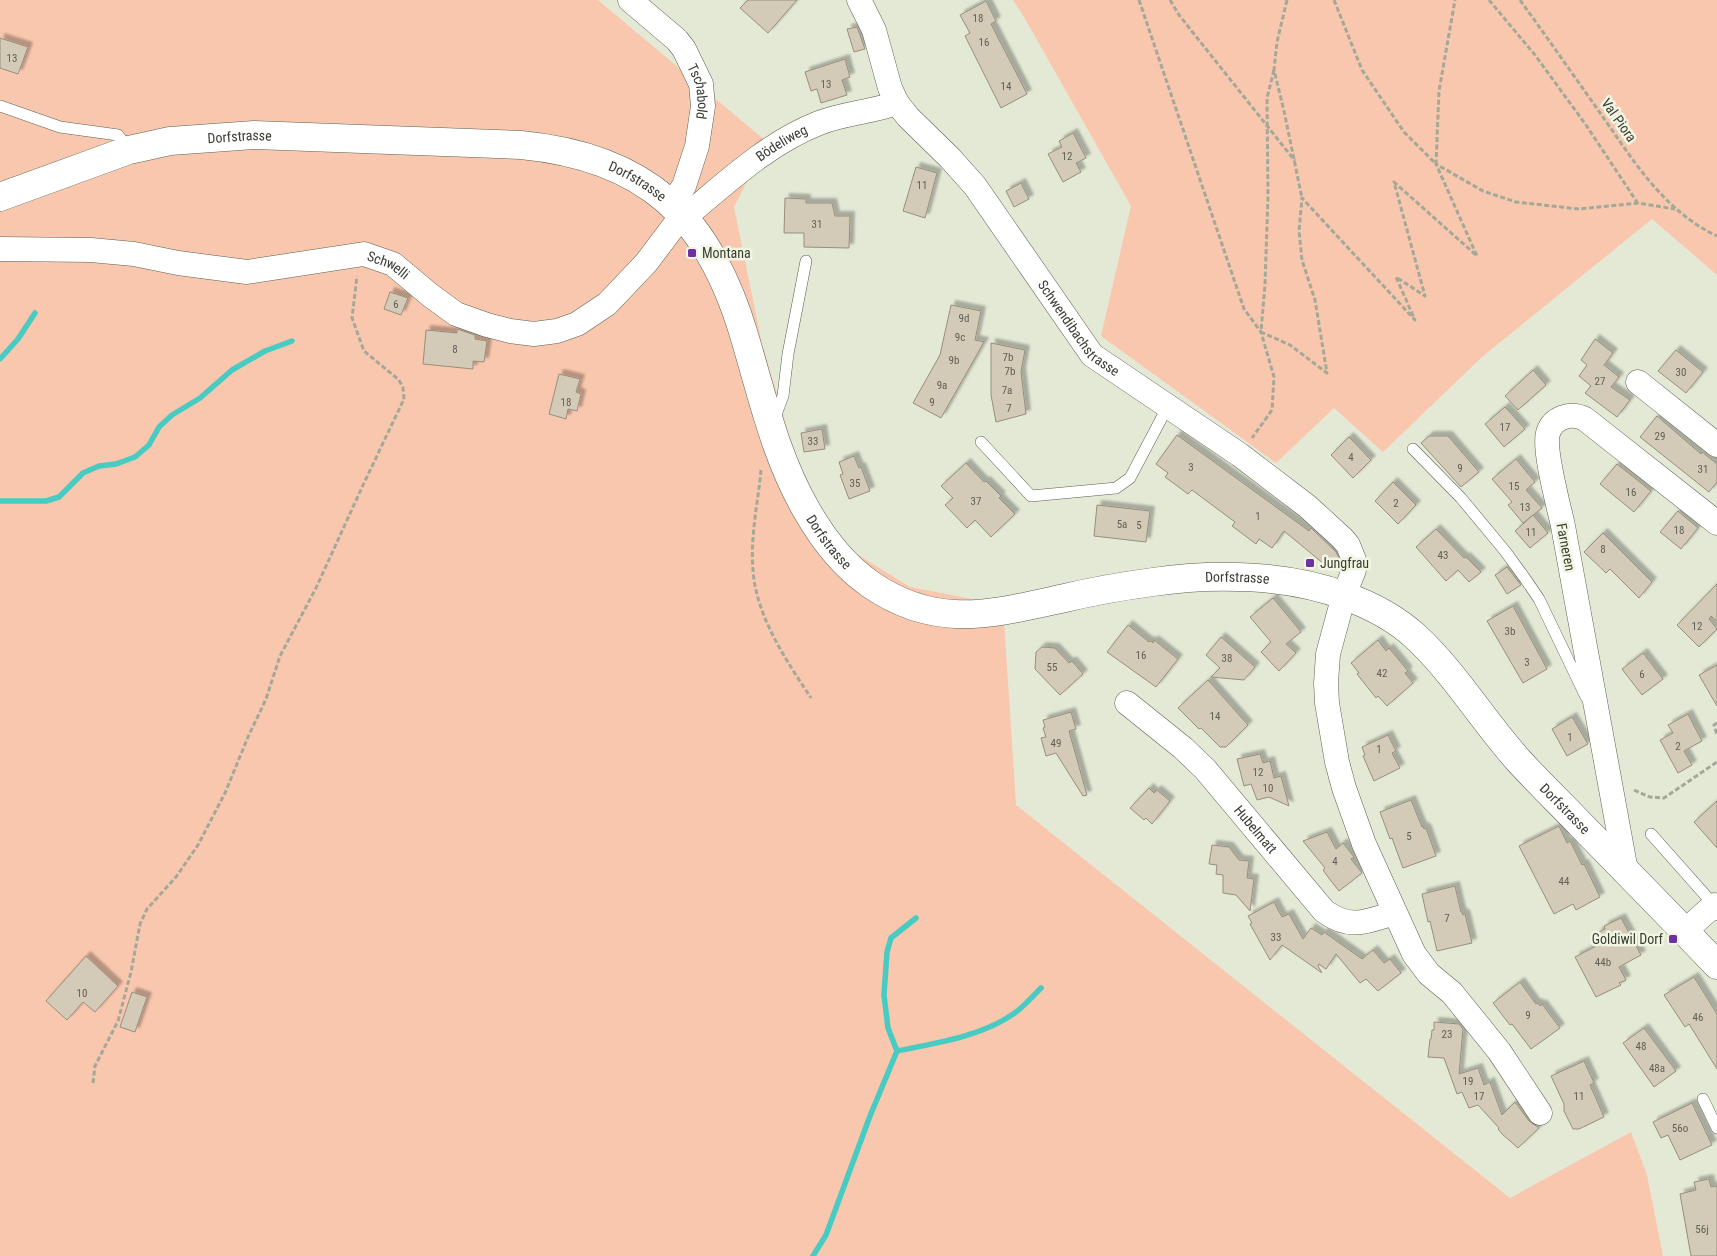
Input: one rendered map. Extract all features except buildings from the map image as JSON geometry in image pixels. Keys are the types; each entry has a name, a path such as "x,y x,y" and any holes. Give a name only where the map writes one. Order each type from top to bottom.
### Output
{"street":[{"name":"Tschabold","path":"630,0 677,40 688,56 701,84 703,106 697,146 684,186 680,212"},
{"name":"Schwendibachstrasse","path":"859,0 874,30 890,88 897,103 908,117 950,158 975,186 1092,355 1240,455 1306,506 1342,538 1348,545 1354,560 1354,570 1344,595"},
{"name":"Bödeliweg","path":"680,212 779,143 798,132 835,117 880,109 897,103"},
{"name":"Dorfstrasse","path":"0,196 129,150 170,141 254,135 521,145 550,148 593,158 616,167 637,178 680,212 698,232 711,254 734,304 773,435 788,474 798,496 824,538 852,570 881,591 904,603 923,609 965,615 984,614 1154,581 1210,576 1238,577 1306,585 1344,595 1371,607 1394,620 1434,655 1518,760 1717,965"},
{"name":"Schwelli","path":"0,249 90,250 134,254 178,263 247,272 364,254 393,264 456,314 510,331 534,334 557,331 577,324 607,304 646,264 680,212"},
{"path":"1638,382 1717,445"},
{"name":"Farneren","path":"1626,871 1547,449 1548,433 1551,426 1556,421 1570,415 1585,419 1717,523"},
{"path":"1344,595 1327,662 1326,684 1336,762 1364,844 1394,914 1414,954 1429,974 1452,993 1499,1051 1540,1112"},
{"name":"Hubelmatt","path":"1127,702 1183,748 1204,769 1324,911 1344,923 1354,924 1394,914"},
{"path":"1685,931 1716,907"}],"lane":[{"path":"0,106 60,127 118,135 129,150"},
{"path":"773,435 783,396 788,354 806,261"},
{"path":"981,442 1031,496 1116,488 1130,478 1168,406"},
{"path":"1413,449 1461,498 1524,577 1538,599 1598,718"},
{"path":"1652,834 1716,907"},
{"path":"1703,1099 1717,1128"}],"path":[{"path":"1139,0 1244,309 1261,332 1274,377 1272,410 1240,455"},
{"path":"1170,0 1179,15 1295,161"},
{"path":"1261,332 1265,284 1268,196 1267,98 1274,70 1276,42 1287,0"},
{"path":"1334,0 1362,70 1404,132 1436,164 1483,191 1516,202 1579,208 1638,203 1675,209"},
{"path":"1302,198 1415,320 1396,276 1424,296 1394,182 1477,256 1436,164 1438,91 1455,0"},
{"path":"1489,0 1535,55 1638,203"},
{"name":"Val Piora","path":"1520,0 1648,181 1675,209 1696,225 1717,236"},
{"path":"1261,332 1290,345 1327,373 1315,300 1302,260 1299,230 1302,198 1274,70"},
{"path":"93,1083 96,1066 118,1021 131,972 140,924 147,909 176,877 198,845 225,793 266,699 280,656 316,588 404,400 403,388 399,380 364,351 352,318 359,265 364,254"},
{"path":"773,435 761,467 752,553 753,571 756,590 769,626 787,661 811,698"},
{"path":"1717,724 1714,725 1717,735"},
{"path":"1609,777 1623,786 1650,797 1664,798 1717,762"}],"shaded area":[{"path":"0,0 598,0 767,142 734,207 762,344 803,481 844,546 910,587 1003,605 1016,805 1510,1198 1631,1132 1647,1175 1663,1256 0,1256"},
{"path":"1013,0 1717,0 1717,275 1652,219 1482,357 1383,452 1334,408 1276,463 1101,336 1131,206"}],"waterway":[{"path":"0,359 18,339 35,313"},
{"path":"0,501 46,501 59,497 83,473 99,466 116,464 135,457 149,445 159,427 172,415 200,398 232,370 265,351 292,341"},
{"path":"813,1256 826,1235 870,1116 897,1051 888,1028 884,995 887,952 891,938 916,918"},
{"path":"897,1051 959,1038 989,1027 1016,1012 1041,988"}],"place":[{"name":"Montana","path":"692,253"},
{"name":"Jungfrau","path":"1310,563"},
{"name":"Goldiwil Dorf","path":"1673,939"}]}
